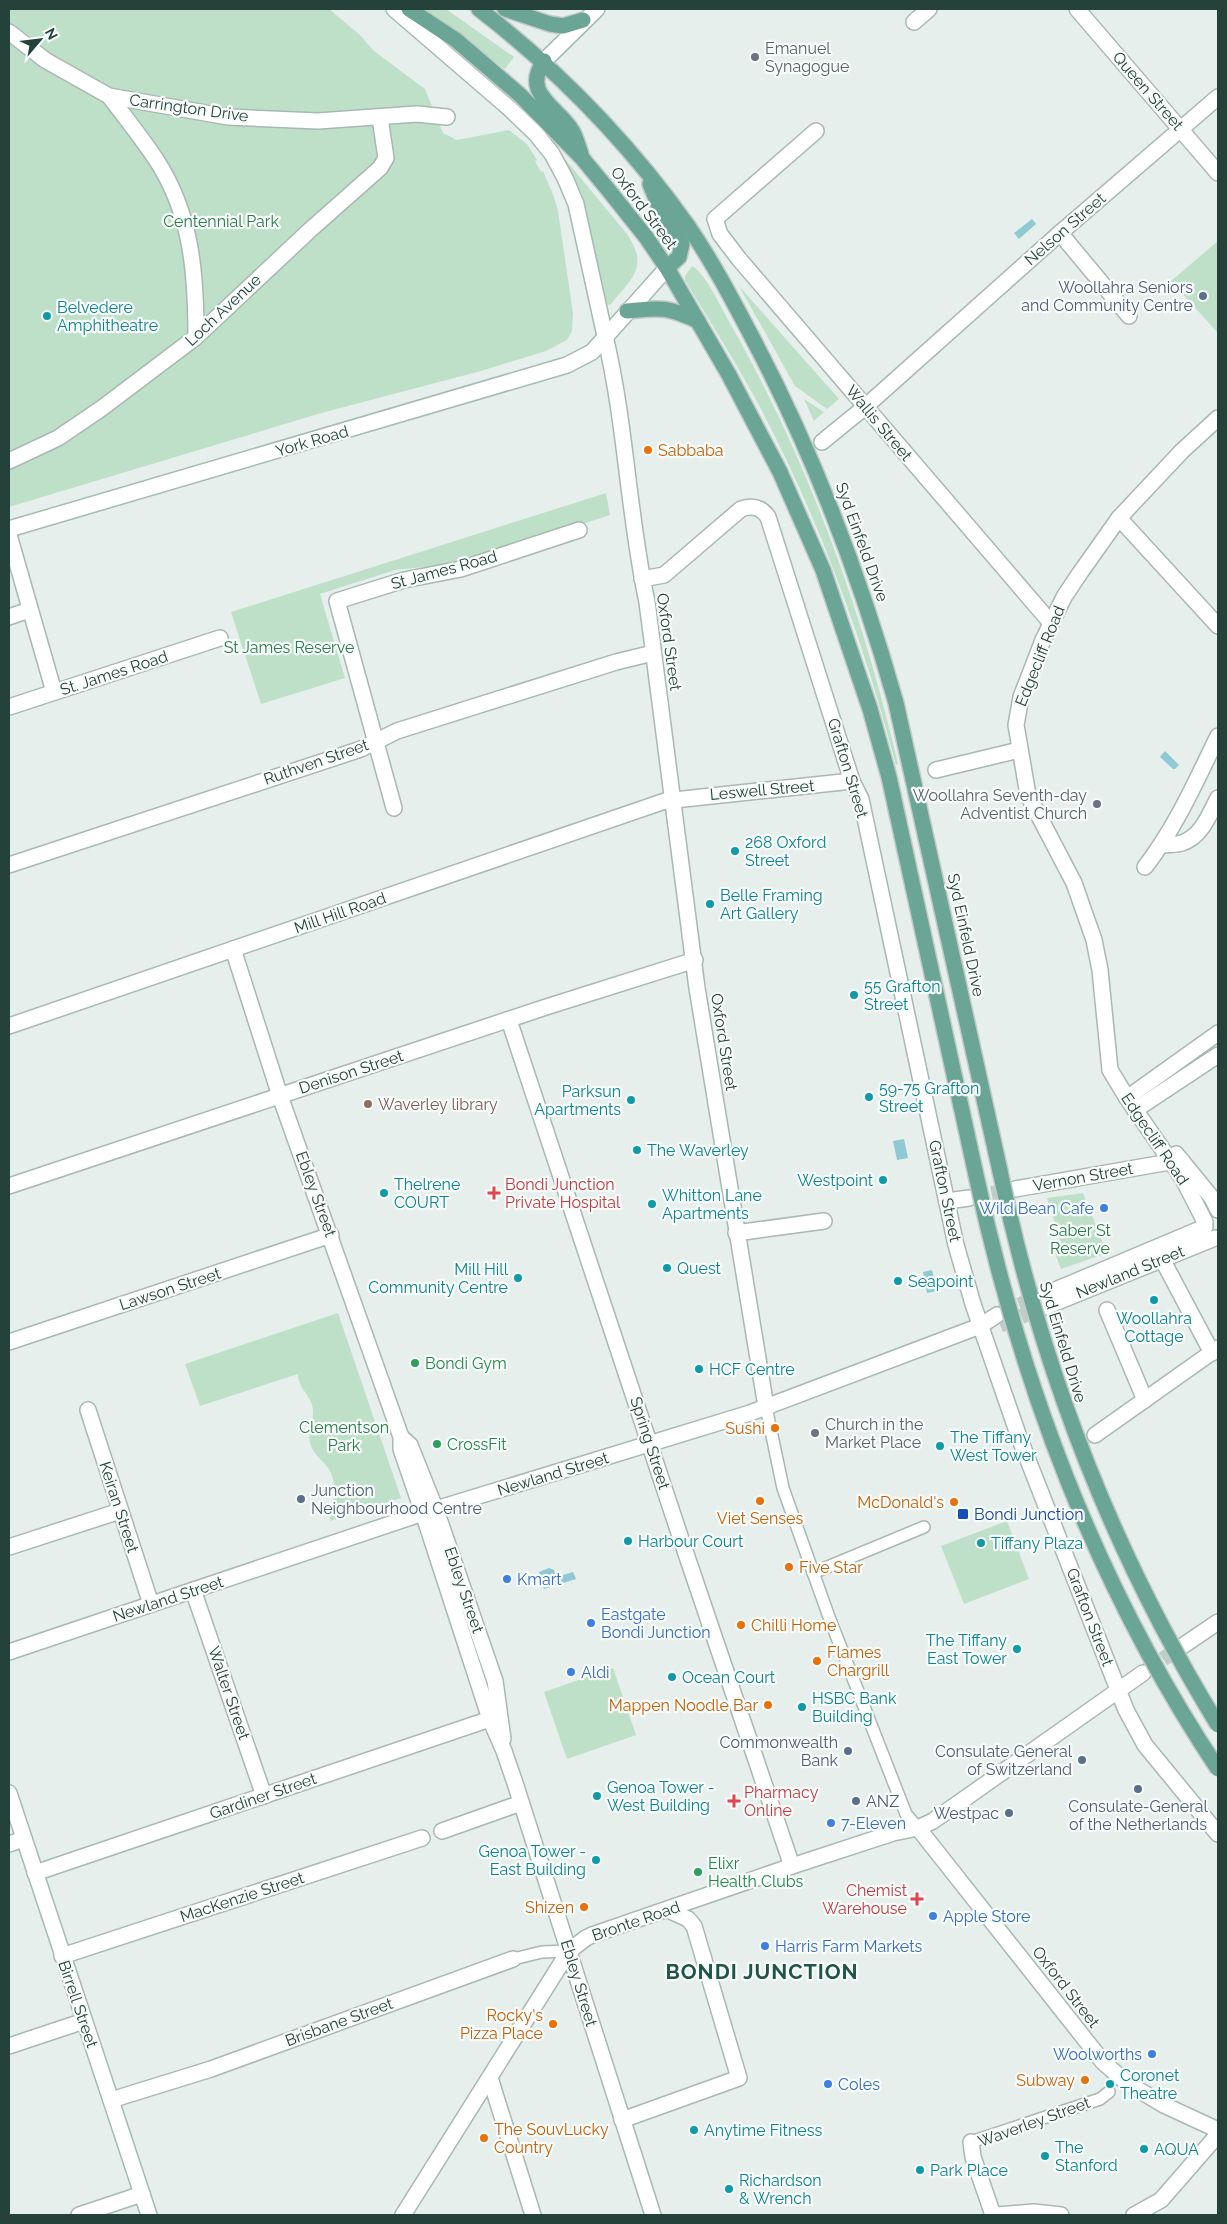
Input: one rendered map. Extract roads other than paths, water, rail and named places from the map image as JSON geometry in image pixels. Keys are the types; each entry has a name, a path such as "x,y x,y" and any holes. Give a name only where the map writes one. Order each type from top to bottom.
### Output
{"main road":[{"name":"Oxford Street","path":"409,9 456,40 508,84 582,158 646,237 667,268"},
{"name":"Oxford Street","path":"479,9 544,61 593,111 644,169"},
{"path":"505,9 550,24 563,26 583,20"},
{"path":"544,61 535,79 537,88 572,130 582,158"},
{"path":"644,169 659,206 682,244 678,257 667,268 759,431 795,504 823,570 852,654 889,777 987,1225 1015,1333 1049,1435 1094,1545 1138,1634 1188,1722 1218,1769"},
{"name":"Syd Einfeld Drive","path":"644,169 688,227 704,252 765,362 827,495 876,633 896,703 1010,1220 1037,1324 1091,1477 1158,1622 1218,1725"},
{"path":"627,311 665,308 698,321"}],"street":[{"path":"394,9 509,108 536,134 552,154 576,204 605,336"},
{"path":"544,61 596,9"},
{"path":"914,22 929,9"},
{"name":"Queen Street","path":"1077,9 1218,173"},
{"name":"Carrington Drive","path":"9,32 45,60 109,96 228,117 318,121 417,114 447,117"},
{"path":"109,96 158,162 176,198 189,236 196,283 196,338"},
{"name":"Nelson Street","path":"822,442 865,407 1060,233 1218,97"},
{"name":"Loch Avenue","path":"9,461 65,433 196,338 310,230 380,168 386,158 380,118"},
{"name":"Wallis Street","path":"816,131 715,219 720,234 738,259 1051,623"},
{"path":"1060,233 1129,316"},
{"name":"Oxford Street","path":"667,268 605,336 614,375 632,516 653,653 695,960 697,988 766,1407"},
{"name":"York Road","path":"9,529 559,368 591,353 605,336"},
{"name":"Edgecliff Road","path":"1218,418 1182,450 1119,518 1074,581 1051,623 1026,682 1016,725 1028,795 1074,883 1094,940 1100,970 1110,1070 1176,1161 1212,1198 1218,1211"},
{"name":"Grafton Street","path":"642,579 664,575 738,511 753,506 764,511 776,538 852,781 861,799 956,1245 980,1326 1025,1453 1118,1690 1135,1727 1145,1745 1218,1834"},
{"path":"1119,518 1218,626"},
{"name":"St James Road","path":"376,741 337,601 398,582 460,569 579,530"},
{"path":"9,535 54,692"},
{"path":"9,617 29,610"},
{"name":"St. James Road","path":"9,707 220,638"},
{"name":"Ruthven Street","path":"9,865 361,749 397,731 616,662 653,653"},
{"path":"1145,868 1163,845 1218,736"},
{"path":"376,741 394,808"},
{"path":"936,770 1019,750"},
{"name":"Leswell Street","path":"672,800 852,781"},
{"path":"1163,845 1181,844 1194,836 1203,827 1218,798"},
{"name":"Mill Hill Road","path":"9,1026 672,800"},
{"name":"Ebley Street","path":"233,949 280,1096 331,1235 401,1437 410,1444 490,1719 504,1751 653,2215"},
{"name":"Denison Street","path":"9,1186 695,960"},
{"name":"Spring Street","path":"509,1020 792,1866"},
{"path":"1134,1102 1218,1033"},
{"path":"1134,1102 1218,1055"},
{"name":"Edgecliff Road","path":"1176,1161 1211,1231"},
{"name":"Vernon Street","path":"1015,1189 1176,1161"},
{"path":"947,1201 969,1198"},
{"path":"1211,1231 1209,1215 1218,1211"},
{"path":"736,1234 824,1221"},
{"name":"Newland Street","path":"1211,1231 1162,1259 1043,1302 1211,1231"},
{"name":"Lawson Street","path":"9,1342 331,1235"},
{"path":"1095,1435 1215,1351 1162,1259"},
{"path":"1107,1310 1144,1400"},
{"name":"Newland Street","path":"9,1652 430,1512 651,1445 766,1407 998,1320"},
{"path":"766,1407 782,1488 906,1814 918,1828"},
{"name":"Keiran Street","path":"88,1410 151,1604"},
{"path":"9,1546 120,1510"},
{"name":"Ebley Street","path":"430,1512 495,1681 502,1722 504,1751"},
{"path":"813,1573 924,1527"},
{"name":"Walter Street","path":"193,1590 264,1796"},
{"path":"1184,1645 1218,1622"},
{"name":"Bronte Road","path":"403,2215 569,1951 586,1938 792,1866 893,1833 918,1828 933,1821 1143,1673"},
{"name":"Gardiner Street","path":"35,1873 490,1719"},
{"name":"Birrell Street","path":"9,1793 149,2215"},
{"path":"422,1838 521,1804"},
{"name":"Oxford Street","path":"918,1828 1103,2062 1127,2084 1164,2105 1218,2131"},
{"path":"9,1844 24,1838"},
{"name":"MacKenzie Street","path":"62,1956 422,1838"},
{"path":"622,2120 740,2078 694,1926 688,1919 668,1910"},
{"name":"Brisbane Street","path":"111,2100 211,2069 513,1959 542,1952 569,1951"},
{"path":"9,2046 84,2021"},
{"path":"490,2078 533,2215"},
{"name":"Waverley Street","path":"993,2215 973,2157 971,2142 1100,2099 1109,2092"},
{"path":"1134,2215 1161,2200 1215,2138 1218,2131"},
{"path":"79,2215 142,2194"},
{"path":"997,2215 1034,2212 1061,2215"}],"water":[{"path":"1032,219 1036,224 1019,239 1014,233"},
{"path":"1165,751 1179,765 1175,769 1160,757"},
{"path":"904,1139 908,1158 897,1160 893,1141"},
{"path":"932,1270 937,1291 927,1293 923,1272"},
{"path":"549,1568 554,1570 556,1577 573,1572 576,1579 544,1589 539,1572"}],"tunnel":[{"path":"969,1198 1015,1189"},
{"path":"998,1314 1041,1296"},
{"path":"1000,1325 1045,1307"},
{"path":"1144,1672 1184,1645"}],"place":[{"name":"Emanuel Synagogue","path":"755,57"},
{"name":"Woollahra Seniors and Community Centre","path":"1203,296"},
{"name":"Belvedere Amphitheatre","path":"47,316"},
{"name":"Sabbaba","path":"648,450"},
{"name":"Woollahra Seventh-day Adventist Church","path":"1097,804"},
{"name":"268 Oxford Street","path":"735,851"},
{"name":"Belle Framing Art Gallery","path":"710,904"},
{"name":"55 Grafton Street","path":"854,995"},
{"name":"59-75 Grafton Street","path":"869,1097"},
{"name":"Parksun Apartments","path":"631,1100"},
{"name":"Waverley library","path":"368,1104"},
{"name":"The Waverley","path":"637,1150"},
{"name":"Westpoint","path":"883,1180"},
{"name":"Thelrene COURT","path":"384,1193"},
{"name":"Bondi Junction Private Hospital","path":"494,1193"},
{"name":"Whitton Lane Apartments","path":"652,1204"},
{"name":"Wild Bean Cafe","path":"1104,1208"},
{"name":"Quest","path":"667,1268"},
{"name":"Mill Hill Community Centre","path":"518,1278"},
{"name":"Seapoint","path":"898,1281"},
{"name":"Woollahra Cottage","path":"1154,1300"},
{"name":"Bondi Gym","path":"415,1363"},
{"name":"HCF Centre","path":"699,1369"},
{"name":"Sushi","path":"775,1428"},
{"name":"Church in the Market Place","path":"815,1433"},
{"name":"CrossFit","path":"437,1444"},
{"name":"The Tiffany West Tower","path":"940,1446"},
{"name":"Junction Neighbourhood Centre","path":"301,1499"},
{"name":"Viet Senses","path":"760,1501"},
{"name":"McDonald's","path":"954,1502"},
{"name":"Bondi Junction","path":"963,1514"},
{"name":"Harbour Court","path":"628,1541"},
{"name":"Tiffany Plaza","path":"981,1543"},
{"name":"Five Star","path":"789,1567"},
{"name":"Kmart","path":"507,1579"},
{"name":"Eastgate Bondi Junction","path":"591,1623"},
{"name":"Chilli Home","path":"741,1625"},
{"name":"The Tiffany East Tower","path":"1017,1649"},
{"name":"Flames Chargrill","path":"817,1661"},
{"name":"Aldi","path":"571,1672"},
{"name":"Ocean Court","path":"672,1677"},
{"name":"Mappen Noodle Bar","path":"768,1705"},
{"name":"HSBC Bank Building","path":"802,1707"},
{"name":"Commonwealth Bank","path":"848,1751"},
{"name":"Consulate General of Switzerland","path":"1082,1760"},
{"name":"Consulate-General of the Netherlands","path":"1138,1789"},
{"name":"Genoa Tower - West Building","path":"597,1796"},
{"name":"Pharmacy Online","path":"734,1801"},
{"name":"ANZ","path":"856,1801"},
{"name":"Westpac","path":"1009,1813"},
{"name":"7-Eleven","path":"831,1823"},
{"name":"Genoa Tower - East Building","path":"596,1860"},
{"name":"Elixr Health Clubs","path":"698,1872"},
{"name":"Chemist Warehouse","path":"917,1899"},
{"name":"Shizen","path":"584,1907"},
{"name":"Apple Store","path":"933,1916"},
{"name":"Harris Farm Markets","path":"765,1946"},
{"name":"Rocky's Pizza Place","path":"553,2024"},
{"name":"Woolworths","path":"1152,2054"},
{"name":"Subway","path":"1085,2080"},
{"name":"Coles","path":"828,2084"},
{"name":"Coronet Theatre","path":"1110,2084"},
{"name":"Anytime Fitness","path":"694,2130"},
{"name":"The SouvLucky Country","path":"484,2138"},
{"name":"AQUA","path":"1144,2149"},
{"name":"The Stanford","path":"1045,2156"},
{"name":"Park Place","path":"920,2170"},
{"name":"Richardson & Wrench","path":"729,2189"}],"district":[{"name":"BONDI JUNCTION","path":"762,1971"}],"park label":[{"name":"Centennial Park","path":"221,221"},
{"name":"St James Reserve","path":"289,647"},
{"name":"Saber St Reserve","path":"1080,1239"},
{"name":"Clementson Park","path":"344,1436"}]}
